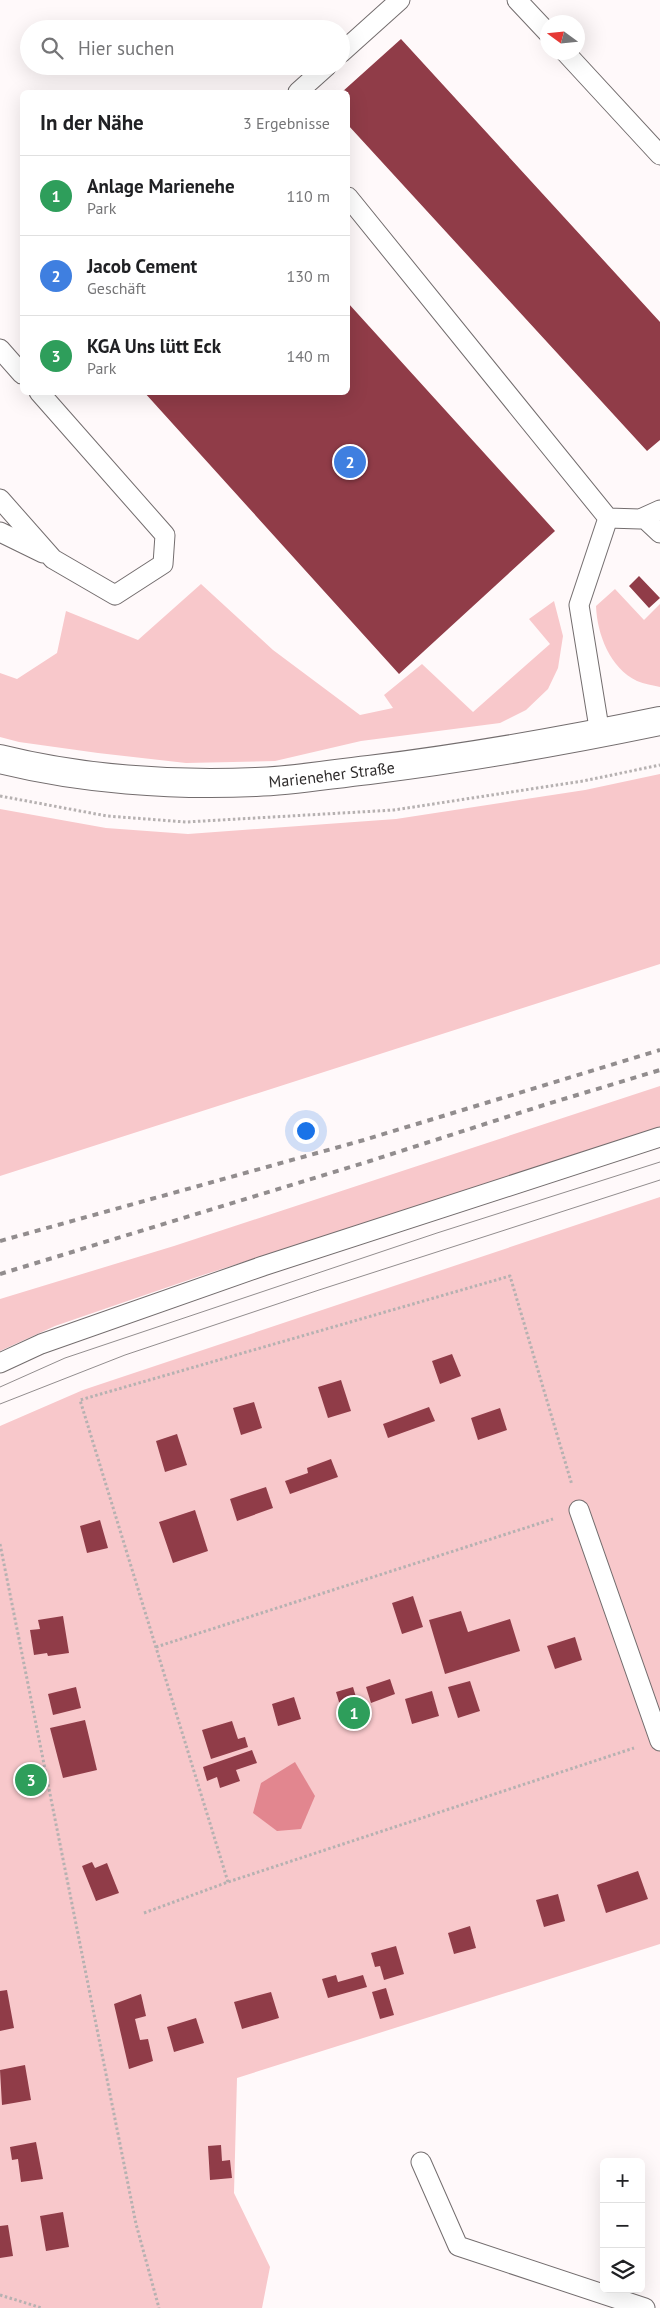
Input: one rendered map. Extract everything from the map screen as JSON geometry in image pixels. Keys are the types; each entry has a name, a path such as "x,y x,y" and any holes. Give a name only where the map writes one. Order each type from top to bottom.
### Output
{"street":[{"name":"Marieneher Straße","path":"0,759 21,764 103,776 187,783 257,782 436,762 600,734 660,721"}],"lane":[{"path":"350,45 400,0"},
{"path":"517,0 540,24"},
{"path":"572,60 660,155"},
{"path":"300,90 317,75"},
{"path":"350,199 608,518 640,519 652,514 660,533"},
{"path":"0,349 20,372"},
{"path":"0,532 53,558 115,595 163,564 165,536 41,395"},
{"path":"0,500 53,558"},
{"path":"600,734 579,606 608,518"},
{"path":"0,1363 41,1344 263,1266 660,1137"},
{"path":"579,1510 659,1740"},
{"path":"421,2162 458,2246 645,2308"}],"path":[{"path":"156,1647 579,1510 510,1276 80,1400 228,1882"},
{"path":"0,1544 136,2224 159,2308"},
{"path":"144,1913 228,1882 659,1740"},
{"path":"0,2295 42,2308"}],"shaded area":[{"path":"201,584 273,650 360,715 393,708 384,695 422,664 473,712 550,644 529,619 554,601 563,636 558,668 548,689 526,710 500,723 361,741 275,761 186,763 19,742 0,737 0,673 17,679 57,653 66,611 138,640"},
{"path":"615,589 644,620 660,604 660,687 637,681 619,668 602,639 596,606"},
{"path":"660,774 660,964 0,1176 0,809 106,828 188,834 396,819 585,790"},
{"path":"660,1086 660,1129 203,1275 55,1326 0,1351 0,1299 174,1246"},
{"path":"660,1197 660,1944 237,2078 234,2193 270,2267 262,2308 0,2308 0,1426 83,1390"},
{"path":"295,1762 315,1796 301,1829 277,1831 253,1813 261,1783"}],"building":[{"path":"401,39 660,322 660,440 647,451 350,127 350,90 344,90"},
{"path":"350,305 555,531 399,674 147,395 350,395"},
{"path":"639,576 660,598 649,608 629,586"},
{"path":"452,1354 461,1376 440,1384 432,1361"},
{"path":"341,1380 351,1411 328,1418 318,1387"},
{"path":"254,1402 262,1428 241,1435 233,1408"},
{"path":"429,1407 435,1421 388,1438 383,1424"},
{"path":"500,1408 507,1430 478,1440 471,1418"},
{"path":"177,1434 187,1465 165,1472 156,1441"},
{"path":"331,1459 338,1477 290,1494 285,1481 308,1473 307,1468"},
{"path":"266,1487 273,1508 237,1521 230,1499"},
{"path":"195,1510 208,1551 173,1563 159,1522"},
{"path":"100,1520 108,1548 87,1553 80,1526"},
{"path":"413,1596 423,1627 402,1634 392,1603"},
{"path":"461,1611 468,1632 510,1619 520,1651 445,1674 429,1620"},
{"path":"63,1616 69,1653 48,1656 47,1653 34,1655 30,1630 40,1629 38,1620"},
{"path":"575,1637 582,1660 555,1669 547,1646"},
{"path":"390,1679 395,1694 371,1703 366,1687"},
{"path":"470,1681 480,1711 458,1718 448,1687"},
{"path":"76,1687 81,1708 53,1715 48,1694"},
{"path":"353,1687 359,1707 342,1712 336,1692"},
{"path":"432,1691 439,1716 412,1724 405,1699"},
{"path":"294,1697 301,1719 278,1726 272,1704"},
{"path":"85,1720 97,1770 63,1778 50,1728"},
{"path":"232,1721 238,1739 245,1737 248,1747 211,1759 202,1730"},
{"path":"252,1750 257,1763 236,1770 240,1781 220,1788 217,1777 207,1781 203,1767"},
{"path":"92,1862 95,1868 107,1863 119,1893 96,1901 82,1866"},
{"path":"638,1871 648,1899 606,1913 597,1885"},
{"path":"558,1894 565,1921 544,1927 536,1900"},
{"path":"470,1926 476,1948 454,1954 448,1933"},
{"path":"396,1946 404,1974 384,1980 380,1966 375,1967 371,1953"},
{"path":"336,1975 338,1982 363,1975 367,1987 328,1998 322,1979"},
{"path":"386,1988 394,2015 380,2019 372,1992"},
{"path":"7,1990 14,2028 0,2031 0,1991"},
{"path":"271,1992 279,2018 242,2029 234,2002"},
{"path":"141,1994 146,2016 135,2019 140,2040 148,2039 153,2061 129,2069 114,2004"},
{"path":"196,2018 204,2043 174,2052 167,2027"},
{"path":"25,2065 31,2100 2,2105 0,2070"},
{"path":"36,2142 43,2179 21,2182 18,2159 12,2160 10,2147"},
{"path":"221,2145 222,2161 230,2160 232,2178 210,2180 208,2146"},
{"path":"63,2212 69,2247 46,2251 40,2216"},
{"path":"8,2225 13,2256 0,2258 0,2226"}],"tram line":[{"path":"0,1387 65,1358 437,1233 660,1162"},
{"path":"0,1404 125,1355 660,1180"}],"railway":[{"path":"0,1241 364,1140 660,1050"},
{"path":"0,1274 660,1070"}],"place":[{"name":"Jacob Cement","path":"350,462"},
{"name":"Anlage Marienehe","path":"354,1713"},
{"name":"KGA Uns lütt Eck","path":"31,1780"}]}
